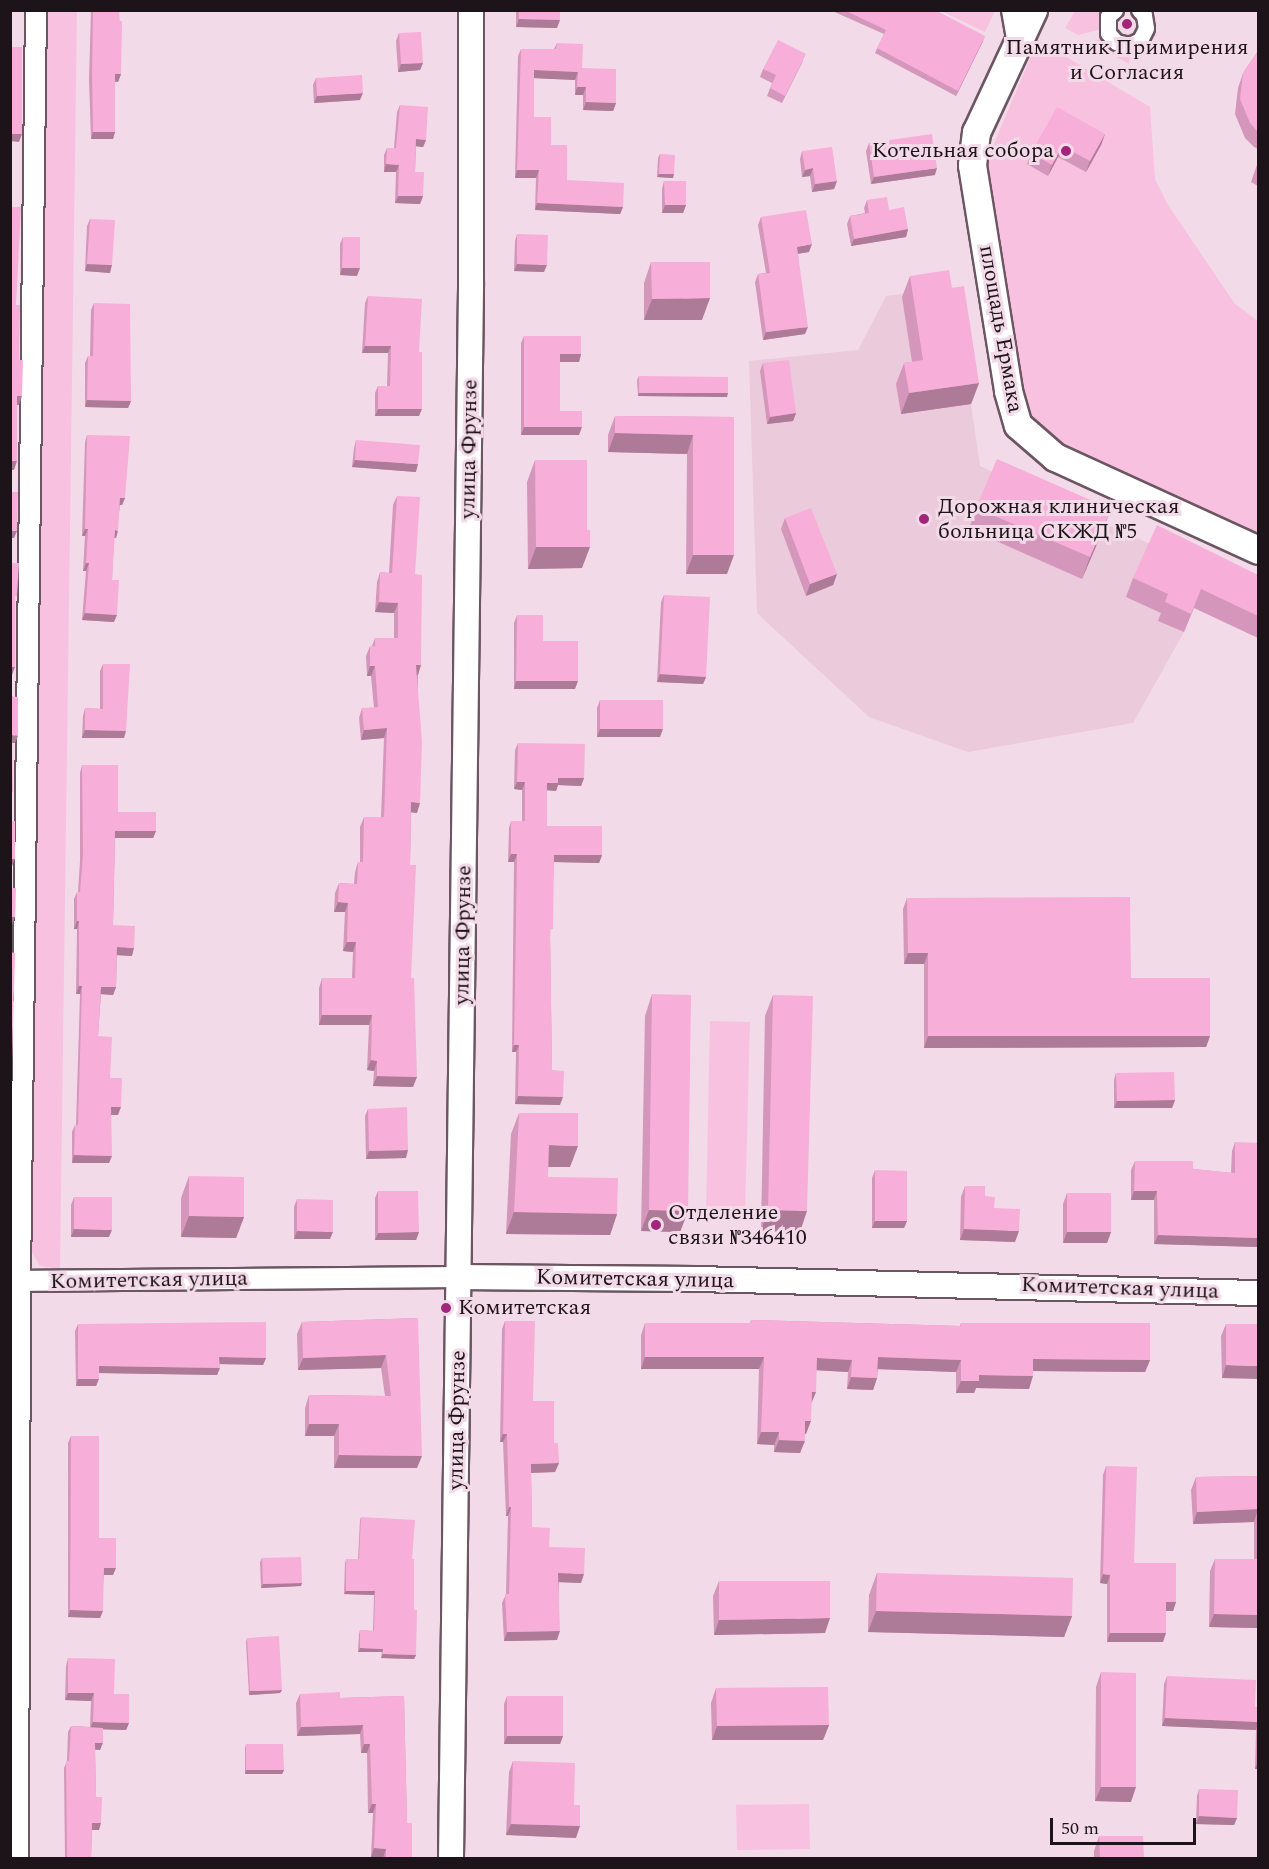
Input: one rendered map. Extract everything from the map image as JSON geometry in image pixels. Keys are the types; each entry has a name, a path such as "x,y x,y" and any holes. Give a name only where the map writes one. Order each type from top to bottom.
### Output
{"main road":[{"name":"площадь Ермака","path":"1033,10 976,132 972,165 1008,391 1018,425 1055,457 1258,550"}],"street":[{"path":"18,1858 15,1281 36,10"},
{"name":"улица Фрунзе","path":"451,1858 471,282 471,10"},
{"path":"1014,10 1019,37"},
{"path":"1115,10 1108,16 1108,33 1116,42 1129,45 1140,39 1146,28 1144,15 1139,10"},
{"name":"Комитетская улица","path":"15,1281 459,1277 827,1281 1258,1293"}],"shaded area":[{"path":"77,10 60,1269 40,1266 31,1251 45,11"},
{"path":"941,11 995,11 985,32"},
{"path":"1075,11 1108,11 1103,29 1078,35 1065,28"},
{"path":"1105,38 1130,50 1129,64 1090,42"},
{"path":"1038,40 1150,107 1155,179 1168,205 1235,304 1258,321 1258,537 1092,464 1036,429 1027,412 1013,378 987,160"},
{"name":"Дорожная клиническая больница СКЖД №5","path":"954,287 980,466 1209,571 1184,632 1133,723 968,752 869,717 757,613 749,361 858,350 886,296"},
{"path":"710,1021 750,1022 745,1214 706,1213"},
{"path":"809,1804 810,1849 737,1850 736,1805"}],"building":[{"path":"93,10 119,10 119,21 122,21 121,74 115,74 115,132 93,132"},
{"path":"519,10 560,10 560,20 519,19"},
{"path":"844,10 935,10 985,36 958,91 877,48 886,30"},
{"path":"421,32 423,63 401,64 399,33"},
{"path":"778,40 806,54 785,96 770,88 776,75 763,69"},
{"path":"557,43 583,44 582,68 616,69 616,103 586,102 586,87 577,87 578,72 534,70 534,117 551,117 551,145 567,145 567,180 624,183 623,207 537,203 539,170 517,170 521,49 556,49"},
{"path":"10,47 22,47 22,134 10,134"},
{"path":"1258,51 1258,132 1250,123 1240,99 1243,73"},
{"path":"362,75 363,93 317,96 316,78"},
{"path":"400,105 428,107 426,140 416,139 415,172 424,172 423,196 398,196 399,165 386,164 387,148 396,148"},
{"name":"Котельная собора","path":"1057,107 1105,134 1090,161 1062,146 1052,165 1031,153"},
{"path":"932,134 937,168 874,177 869,143"},
{"path":"832,147 837,181 815,184 813,168 805,170 802,151"},
{"path":"660,154 675,155 674,174 659,174"},
{"path":"664,181 686,181 686,205 665,205"},
{"path":"887,197 889,210 904,207 908,229 854,239 850,216 869,213 867,200"},
{"path":"10,207 21,207 16,305 20,305 19,360 23,360 22,396 17,396 17,461 10,461"},
{"path":"806,210 812,244 797,247 808,327 766,332 758,274 770,273 761,217"},
{"path":"90,219 115,220 112,265 87,264"},
{"path":"517,234 548,235 547,265 517,264"},
{"path":"343,237 360,237 360,268 342,268"},
{"path":"651,262 710,262 710,298 652,299"},
{"path":"949,270 952,288 964,286 979,383 909,393 904,363 923,360 910,276"},
{"path":"368,296 422,299 419,352 422,352 422,409 378,409 378,386 390,386 391,346 365,346"},
{"path":"94,303 130,304 131,401 87,400 88,356 93,356"},
{"path":"524,336 581,336 581,354 560,354 560,411 582,411 582,427 524,427"},
{"path":"789,360 796,413 770,417 763,363"},
{"path":"639,376 728,377 728,393 639,393"},
{"path":"615,416 734,417 734,555 693,555 693,435 615,433"},
{"path":"87,435 130,436 125,498 120,498 118,531 115,530 112,580 119,580 117,615 85,613 89,563 86,563 88,529 85,529"},
{"path":"356,440 420,445 418,464 355,460"},
{"path":"997,459 1111,509 1090,557 976,508"},
{"path":"535,460 587,460 587,530 590,530 590,547 536,547"},
{"path":"10,492 18,492 17,531 10,531"},
{"path":"397,496 420,497 415,574 422,575 421,665 416,665 422,742 420,803 411,802 410,865 416,865 411,978 414,978 417,1077 377,1076 377,1061 371,1060 372,1015 322,1015 322,978 355,978 356,942 347,942 348,903 338,902 339,883 357,884 358,862 363,862 364,817 384,817 387,728 364,730 362,708 378,707 375,666 370,666 370,646 375,646 375,638 398,638 398,603 379,602 380,572 392,573"},
{"path":"811,508 837,574 810,584 785,518"},
{"path":"1157,525 1258,575 1258,616 1201,589 1191,614 1165,602 1168,594 1133,578"},
{"path":"10,563 19,563 17,596 15,596 15,667 10,667"},
{"path":"664,595 710,597 706,677 660,674"},
{"path":"517,615 543,615 543,641 578,641 578,681 516,681"},
{"path":"103,664 130,664 126,731 85,730 85,708 103,709"},
{"path":"10,696 18,697 18,736 12,735 13,792 10,792"},
{"path":"600,700 663,700 663,729 600,729"},
{"path":"518,743 585,744 584,778 558,778 558,783 547,783 547,826 602,826 602,855 554,855 553,929 550,929 552,1070 564,1071 563,1097 518,1096 519,1045 514,1045 517,854 511,854 511,821 525,821 525,782 517,782"},
{"path":"82,765 118,765 118,812 156,812 156,831 115,831 113,925 135,926 134,948 117,947 116,987 101,987 98,1036 112,1037 110,1078 122,1078 121,1107 111,1107 112,1156 74,1155 75,1125 78,1125 82,986 79,986 77,892 80,892 83,854"},
{"path":"10,821 15,821 15,859 10,859"},
{"path":"10,888 16,888 15,917 10,917"},
{"path":"1130,897 1131,978 1210,978 1210,1036 928,1036 928,953 908,953 907,898"},
{"path":"10,952 15,953 10,1134"},
{"path":"652,994 691,995 688,1211 649,1210"},
{"path":"773,995 813,996 807,1211 768,1210"},
{"path":"1174,1072 1175,1100 1117,1101 1116,1073"},
{"path":"407,1107 408,1150 369,1151 368,1109"},
{"path":"519,1113 578,1113 578,1146 549,1145 548,1177 618,1178 617,1214 514,1212"},
{"path":"1235,1142 1258,1143 1258,1238 1158,1235 1157,1191 1134,1191 1135,1161 1193,1161 1193,1169 1235,1173"},
{"path":"875,1170 907,1171 907,1221 875,1221"},
{"path":"189,1176 244,1177 244,1217 189,1216"},
{"path":"965,1186 985,1186 985,1196 995,1197 994,1208 1020,1209 1019,1231 964,1229"},
{"path":"378,1191 418,1191 419,1232 378,1233"},
{"path":"1067,1193 1111,1193 1111,1232 1067,1232"},
{"path":"74,1197 112,1197 112,1230 74,1229"},
{"path":"297,1199 333,1200 333,1232 297,1231"},
{"path":"418,1318 422,1456 339,1455 339,1424 309,1424 309,1395 391,1396 386,1355 303,1358 302,1322"},
{"path":"751,1320 961,1326 961,1323 1150,1323 1150,1360 1033,1359 1033,1376 979,1375 979,1381 961,1381 961,1360 878,1357 877,1378 851,1377 852,1360 817,1358 816,1392 812,1392 811,1421 805,1421 805,1441 779,1440 779,1432 761,1432 764,1357 645,1357 645,1323 751,1323"},
{"path":"505,1321 535,1321 533,1401 554,1401 554,1443 558,1443 559,1463 531,1464 532,1527 550,1528 549,1547 585,1548 584,1574 558,1573 560,1631 507,1632 505,1594 509,1594 511,1507 509,1507 507,1434 503,1434"},
{"path":"266,1322 266,1358 219,1357 220,1368 99,1366 99,1379 78,1379 78,1324"},
{"path":"1226,1324 1258,1324 1258,1366 1226,1365"},
{"path":"71,1436 99,1436 99,1538 116,1538 116,1568 104,1568 103,1611 70,1610"},
{"path":"1106,1466 1137,1467 1134,1563 1176,1563 1176,1602 1166,1602 1166,1633 1110,1633 1110,1575 1103,1574"},
{"path":"1258,1476 1258,1509 1197,1512 1196,1477"},
{"path":"361,1517 415,1520 412,1559 414,1559 414,1610 417,1610 416,1655 383,1654 383,1649 360,1648 360,1630 374,1631 375,1591 346,1591 346,1559 359,1559"},
{"path":"301,1557 302,1583 263,1584 262,1558"},
{"path":"1215,1559 1258,1559 1258,1615 1214,1614"},
{"path":"877,1573 1073,1578 1072,1616 876,1611"},
{"path":"719,1581 830,1581 830,1618 719,1620"},
{"path":"279,1636 282,1690 250,1691 247,1638"},
{"path":"68,1658 115,1659 114,1694 129,1694 129,1723 93,1722 94,1693 68,1693"},
{"path":"1101,1672 1136,1673 1136,1787 1101,1787"},
{"path":"1167,1676 1256,1680 1255,1707 1258,1707 1258,1722 1165,1718"},
{"path":"828,1687 829,1725 717,1726 716,1688"},
{"path":"340,1692 340,1698 404,1696 407,1823 412,1823 412,1858 386,1858 386,1849 374,1848 376,1804 372,1804 370,1744 364,1744 363,1725 301,1727 300,1694"},
{"path":"507,1696 563,1696 563,1736 507,1736"},
{"path":"71,1726 103,1728 103,1743 95,1743 96,1797 102,1797 101,1823 92,1823 91,1858 67,1858 66,1761 69,1761"},
{"path":"246,1744 283,1744 284,1770 246,1770"},
{"path":"513,1761 575,1763 574,1805 580,1805 580,1826 511,1824"},
{"path":"1199,1789 1238,1790 1237,1818 1199,1816"},
{"path":"1099,1836 1143,1836 1144,1858 1100,1858"}],"place":[{"name":"Памятник Примирения и Cогласия","path":"1127,24"},
{"name":"Котельная собора","path":"1066,151"},
{"name":"Дорожная клиническая больница СКЖД №5","path":"924,519"},
{"name":"Отделение связи №346410","path":"656,1225"},
{"name":"Комитетская","path":"446,1308"}]}
